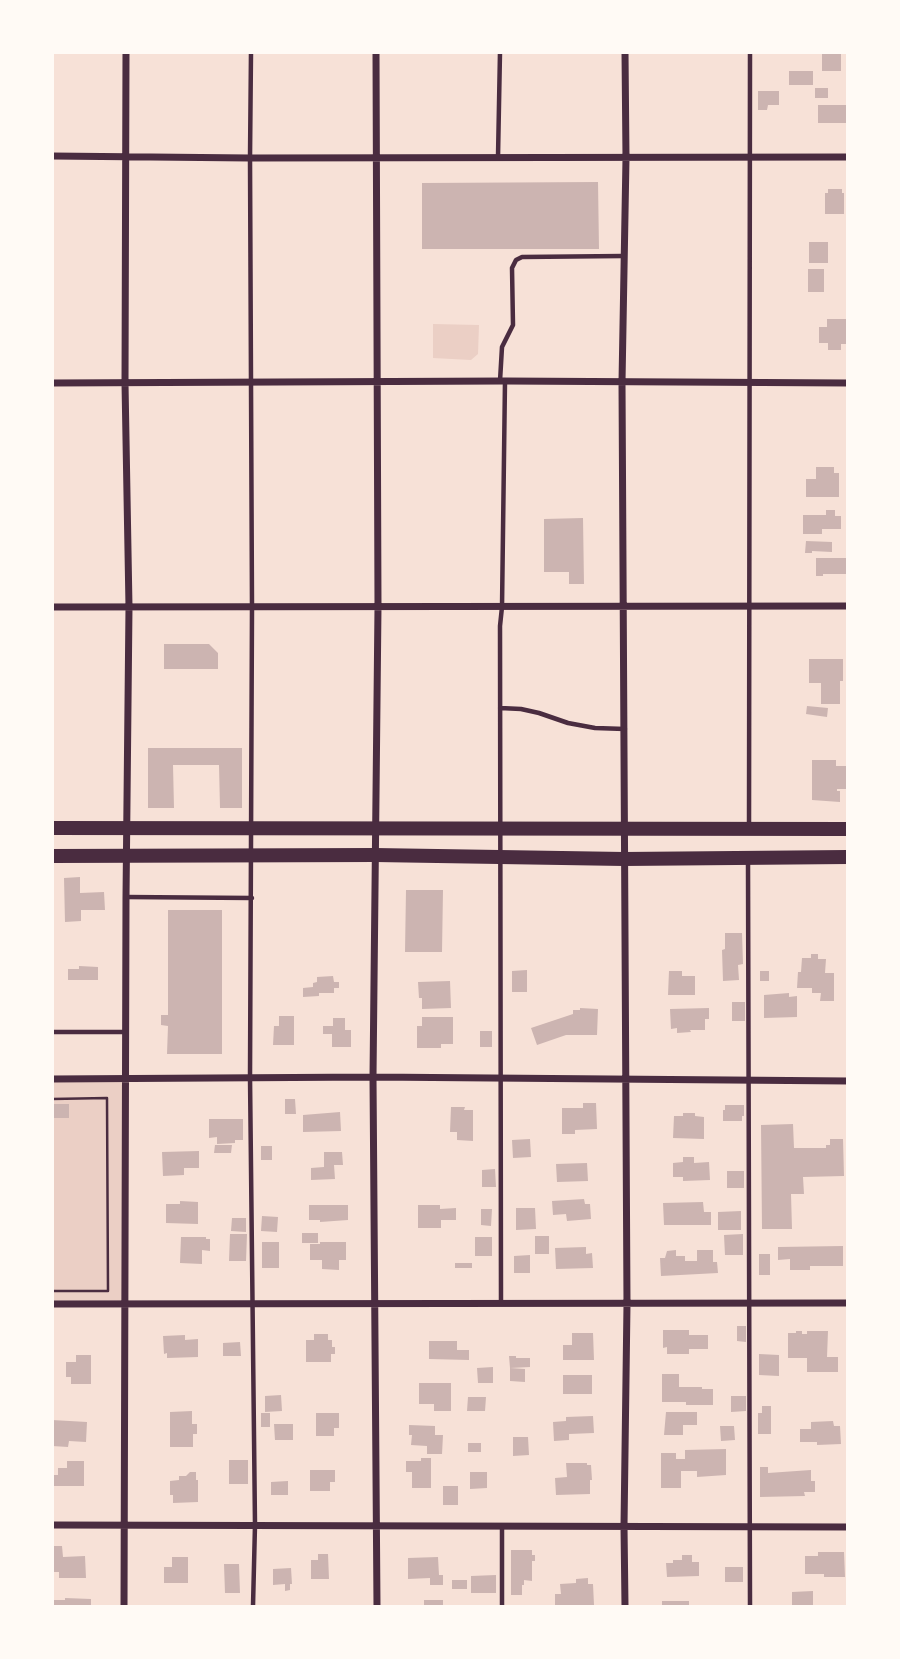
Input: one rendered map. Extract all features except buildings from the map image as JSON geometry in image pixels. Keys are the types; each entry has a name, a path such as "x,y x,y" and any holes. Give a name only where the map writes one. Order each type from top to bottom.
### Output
{"highway":[{"path":"52,828 848,829"},
{"path":"52,856 375,855 624,859 848,857"}],"street":[{"path":"124,1606 129,607 125,383 126,52"},
{"path":"376,52 378,607 373,1077 377,1606"},
{"path":"625,52 622,382 625,607 625,1606"},
{"path":"52,156 848,157"},
{"path":"52,383 848,383"},
{"path":"52,607 848,607"},
{"path":"52,1079 373,1077 848,1080"},
{"path":"52,1304 848,1304"},
{"path":"52,1525 848,1527"}],"lane":[{"path":"251,52 250,1077 255,1525 253,1606"},
{"path":"498,157 500,52"},
{"path":"749,828 750,52"},
{"path":"501,1303 502,347 513,325 512,268 516,260 522,257 624,256"},
{"path":"500,708 520,709 595,728 625,729"},
{"path":"748,859 750,1606"},
{"path":"126,898 251,898"},
{"path":"52,1032 125,1032"},
{"path":"502,1526 502,1606"}],"path":[{"path":"52,1099 107,1098 108,1291 52,1291"}],"shaded area":[{"path":"433,324 479,325 478,354 471,360 433,358"},
{"path":"52,1079 125,1079 124,1303 53,1304"}]}
